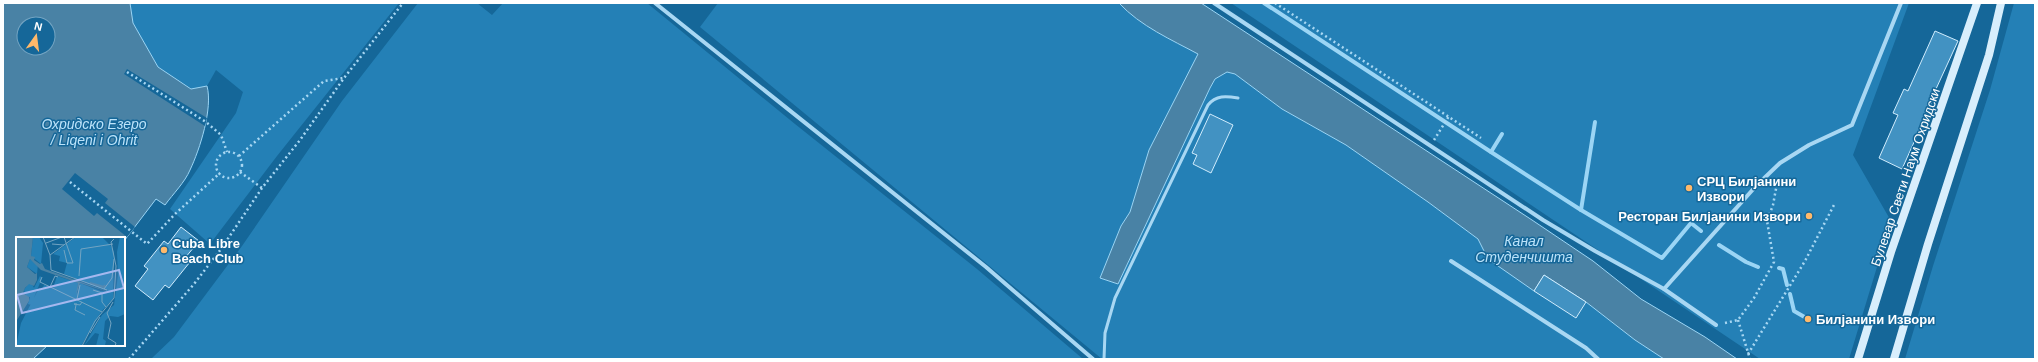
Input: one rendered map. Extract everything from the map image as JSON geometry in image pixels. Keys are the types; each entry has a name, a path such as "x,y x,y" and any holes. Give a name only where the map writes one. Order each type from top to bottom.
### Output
{"main road":[{"name":"Булевар Свети Наум Охридски","path":"1858,359 1893,245 1977,3"},
{"path":"1894,359 1928,244 1989,55 2001,3"}],"street":[{"path":"655,3 986,267 1093,359"},
{"path":"1214,3 1543,220 1594,251 1664,289 1716,325"},
{"path":"1664,289 1756,186 1780,163 1809,145 1852,125 1901,3"},
{"path":"1451,261 1586,348 1598,359"}],"lane":[{"path":"1104,359 1103,345 1105,333 1115,298 1208,105 1216,98 1222,96 1238,98"}],"path":[{"path":"129,359 194,284 221,250 262,188 300,140 344,78 403,3"},
{"path":"1275,3 1481,138"},
{"path":"127,72 206,122 221,135 227,152"},
{"path":"239,156 324,81 344,78"},
{"path":"1431,146 1449,116"},
{"path":"227,152 239,156 242,164 240,172 230,178 220,174 217,169 217,160 223,154 227,152"},
{"path":"1716,325 1738,320 1754,298 1774,262 1768,237 1767,221 1774,205 1780,163"},
{"path":"240,172 262,188"},
{"path":"70,182 147,244 175,214 220,174"},
{"path":"1748,354 1805,261 1835,203"},
{"path":"1738,320 1750,359"}],"shaded area":[{"path":"130,3 399,3 277,156 210,244 170,209 236,113 243,92 216,70 207,86 192,89 158,67 133,23"},
{"path":"418,3 477,3 492,15 503,3 647,3 795,124 977,269 1083,359 151,359 174,337 242,246 342,101"},
{"path":"718,3 1119,3 1146,26 1199,54 1149,150 1130,212 1121,226 1100,278 1118,284 1210,88 1215,79 1227,72 1235,74 1282,109 1346,145 1428,202 1478,239 1488,259 1576,318 1586,302 1635,340 1664,359 1102,359 700,27"},
{"name":"СРЦ Билјанини Извори","path":"1231,3 1909,3 1853,155 1891,221 1849,359 1760,359"},
{"path":"2014,3 2035,3 2035,359 1905,359 1933,266 1990,90"}],"water":[{"name":"Охридско Езеро / Liqeni i Ohrit","path":"3,3 130,3 133,23 158,67 191,89 207,86 207,117 198,151 190,170 179,188 165,205 156,199 125,240 125,237 16,237 16,346 47,346 33,359 3,359"},
{"name":"Канал Студенчишта","path":"1119,3 1201,3 1593,261 1641,299 1705,337 1737,359 1664,359 1635,340 1586,302 1544,275 1534,291 1488,259 1478,239 1428,202 1346,145 1282,109 1235,74 1227,72 1215,79 1210,88 1118,284 1100,278 1121,226 1130,212 1149,150 1198,54 1146,26"}],"pier":[{"path":"127,69 207,118 205,126 124,74"},
{"path":"75,173 108,199 105,203 135,227 127,237 97,213 94,216 62,189"}],"building":[{"path":"1935,31 1958,41 1930,102 1932,102 1902,169 1879,158 1898,115 1893,113 1904,89 1908,91"},
{"path":"1210,114 1233,125 1211,173 1193,164 1197,155 1192,153"},
{"path":"181,227 199,241 185,258 190,262 169,288 165,285 153,300 135,286 148,269 144,266 164,241 168,244"},
{"path":"1544,275 1586,302 1576,318 1534,291"}],"waterway":[{"path":"1264,3 1581,210 1662,258 1691,223 1701,231"},
{"path":"1581,210 1595,122"},
{"path":"1491,152 1502,134"},
{"path":"1719,245 1746,262 1758,267"},
{"path":"1779,268 1783,269 1787,285"},
{"path":"1790,294 1794,311 1808,319"}],"place":[{"name":"СРЦ Билјанини Извори","path":"1689,188"},
{"name":"Ресторан Билјанини Извори","path":"1809,216"},
{"name":"Cuba Libre Beach Club","path":"164,250"},
{"name":"Билјанини Извори","path":"1808,319"}]}
